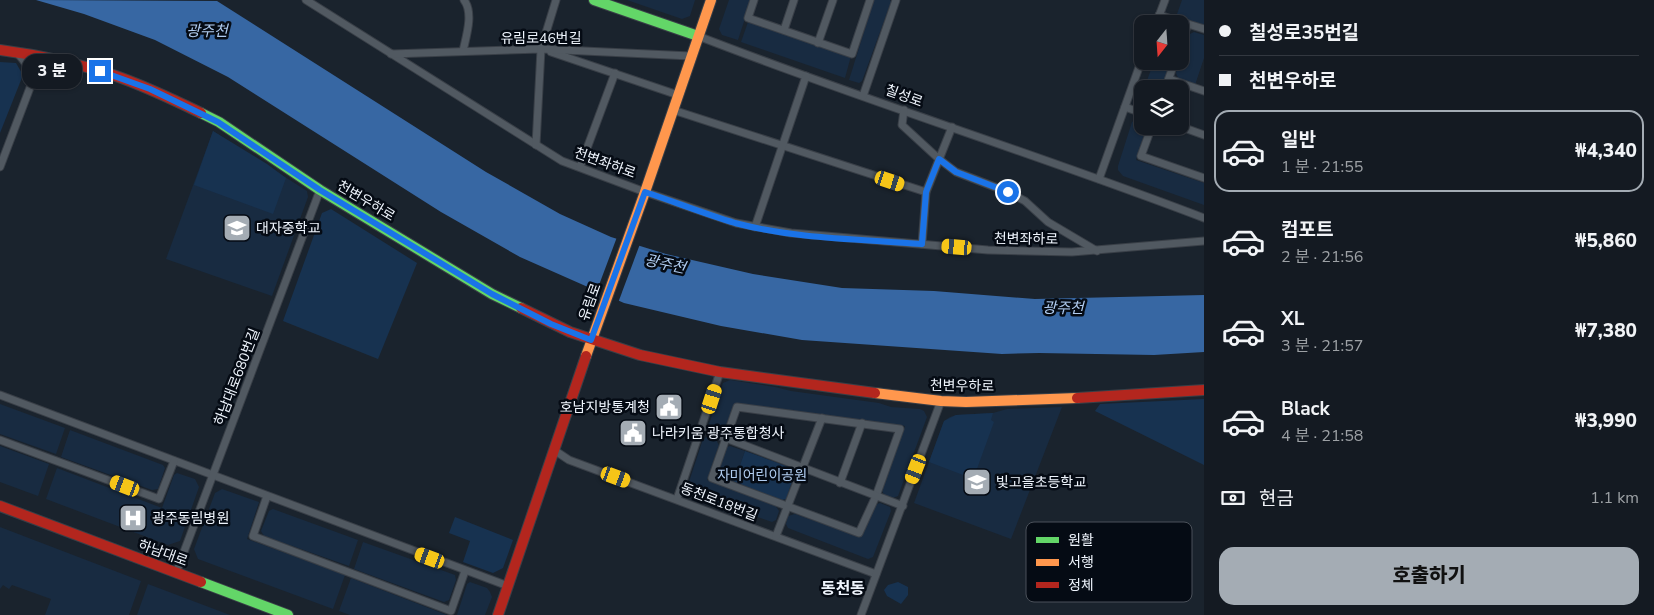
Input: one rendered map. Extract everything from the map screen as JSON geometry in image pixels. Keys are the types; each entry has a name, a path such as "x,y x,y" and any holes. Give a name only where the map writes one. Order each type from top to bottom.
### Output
{"street":[{"name":"천변좌하로","path":"306,0 562,161 643,196 736,223 807,235 988,250 1097,251 1204,240"},
{"path":"464,0 467,4 468,18 464,51"},
{"path":"536,145 541,49 556,0"},
{"name":"칠성로","path":"594,0 1204,218"},
{"name":"유림로","path":"498,615 595,328 711,0"},
{"path":"754,0 748,18 852,54 870,0"},
{"path":"784,30 794,0"},
{"path":"818,43 832,0"},
{"path":"864,96 896,0"},
{"path":"1162,15 1159,14 1164,0"},
{"path":"1189,24 1204,30"},
{"name":"유림로46번길","path":"391,54 541,49 691,56"},
{"path":"541,49 678,95"},
{"name":"천변우하로","path":"0,50 65,61 113,74 150,89 218,122 320,190 492,294 551,324 591,340 640,355 720,372 941,401 966,402 1091,397 1204,390"},
{"path":"15,52 24,59 29,69 30,88"},
{"path":"0,167 42,56"},
{"path":"30,88 46,69 65,61"},
{"path":"1099,179 1138,70"},
{"path":"1172,70 1169,79 1204,91"},
{"path":"580,168 615,73"},
{"path":"755,227 806,76"},
{"path":"1125,107 1134,110"},
{"path":"673,110 926,192"},
{"path":"904,110 902,125 956,172 1008,192 1025,201 1048,222 1097,251"},
{"path":"922,244 926,192 952,127"},
{"path":"1189,129 1204,134"},
{"path":"1148,135 1140,156 1204,178"},
{"name":"하남대로680번길","path":"176,573 320,190"},
{"path":"677,500 720,372"},
{"path":"0,395 508,586"},
{"path":"861,615 941,401"},
{"path":"738,407 822,418 900,429 876,496 859,534 712,478 738,407"},
{"path":"776,536 822,418"},
{"path":"840,483 862,423"},
{"path":"702,430 903,506"},
{"path":"0,440 159,499 174,461"},
{"name":"동천로18번길","path":"554,450 569,460 876,574"},
{"path":"267,496 254,536 349,573 451,611 466,571"},
{"name":"하남대로","path":"0,506 288,615"}],"shaded area":[{"path":"627,0 695,0 690,16 682,19"},
{"path":"729,0 751,0 738,40 722,35 719,29"},
{"path":"874,0 890,0 891,2 862,81 859,83 849,80"},
{"path":"1182,0 1204,0 1204,25 1189,20 1189,15 1177,14"},
{"path":"748,22 851,56 845,78 741,42"},
{"path":"1194,32 1204,35 1204,58 1195,85 1189,83 1189,80 1179,80 1176,73 1177,70 1189,70 1189,34"},
{"path":"1151,70 1168,70 1164,80 1147,80"},
{"path":"1134,121 1134,135 1144,135 1136,160 1204,183 1204,205 1123,176 1118,170 1118,166"},
{"name":"대자중학교","path":"213,131 307,191 308,197 272,296 166,259"},
{"path":"730,380 924,411 927,417 898,496 893,498 884,495 882,490 905,426 735,403 725,429 722,431 711,427 709,424 723,383"},
{"path":"0,404 65,428 56,454 0,434"},
{"name":"빛고을초등학교","path":"1062,407 1011,539 914,503 944,421 950,417 993,413 1007,409"},
{"path":"70,430 163,465 165,468 158,489 152,490 61,457"},
{"path":"707,437 716,440 719,445 707,480 775,505 779,511 776,520 772,522 690,493 687,488 703,439"},
{"path":"0,446 49,464 38,496 0,482"},
{"path":"730,446 745,451 734,482 719,476 718,472 726,447"},
{"path":"57,468 162,508 174,475 177,473 195,479 199,487 180,541 168,545 46,499"},
{"path":"222,489 259,502 247,539 345,575 333,609 198,559 194,549 215,493"},
{"path":"880,503 890,507 891,511 873,557 868,559 788,528 786,524 788,516 795,514 861,537 875,505"},
{"path":"273,509 358,540 349,566 264,536 261,531 269,511"},
{"path":"0,527 141,581 129,615 45,615 51,599 12,585 9,589 3,585 0,589"},
{"path":"363,542 455,575 456,580 449,600 444,602 354,569"},
{"path":"351,578 447,615 350,615 339,611"},
{"path":"470,582 487,588 490,592 492,597 485,615 457,615 467,584"},
{"path":"148,584 230,615 137,615"}],"green space":[{"path":"0,62 16,63 23,75 0,133"},
{"path":"213,131 286,178 273,214 194,185"},
{"path":"331,209 417,263 378,359 283,321 322,213"},
{"path":"1204,399 1204,465 1095,411 1100,404"},
{"path":"993,413 991,420 994,422 974,477 971,478 929,462 944,421 956,415"},
{"name":"자미어린이공원","path":"745,451 792,468 795,473 786,499 782,500 734,482"},
{"path":"455,517 513,540 503,568 493,573 463,562 470,541 449,533"},
{"path":"898,582 908,587 908,595 901,604 887,596 884,590 888,585"}],"water":[{"name":"광주천","path":"36,0 217,1 486,172 560,214 611,237 666,254 753,274 842,288 934,291 1035,299 1204,295 1204,352 1154,355 1002,354 802,340 721,326 624,303 520,257 441,212 228,77 155,40 84,14"}],"pier":[{"path":"617,237 640,244 618,303 596,293"}],"traffic: fast":[{"path":"594,0 698,36"},
{"path":"201,113 219,122 320,190 492,294 521,308"},
{"path":"201,582 288,615"}],"traffic: slow":[{"path":"586,356 711,0"},
{"path":"875,393 966,402 1077,398"}],"traffic: jam":[{"path":"0,50 57,60 113,75 168,97 201,113"},
{"path":"521,308 570,332 640,355 720,372 875,393"},
{"path":"498,615 586,356"},
{"path":"1077,398 1204,390"},
{"path":"0,506 201,582"}],"place":[{"name":"대자중학교","path":"237,228"},
{"name":"호남지방통계청","path":"669,407"},
{"name":"나라키움 광주통합청사","path":"633,433"},
{"name":"빛고을초등학교","path":"977,482"},
{"name":"광주동림병원","path":"133,518"}],"district":[{"name":"동천동","path":"843,589"}],"route":[{"path":"100,71 113,74 150,89 218,122 320,190 492,294 551,324 591,340 645,192 736,223 755,227 807,235 922,244 926,192 939,159 956,172 1008,192"}]}
